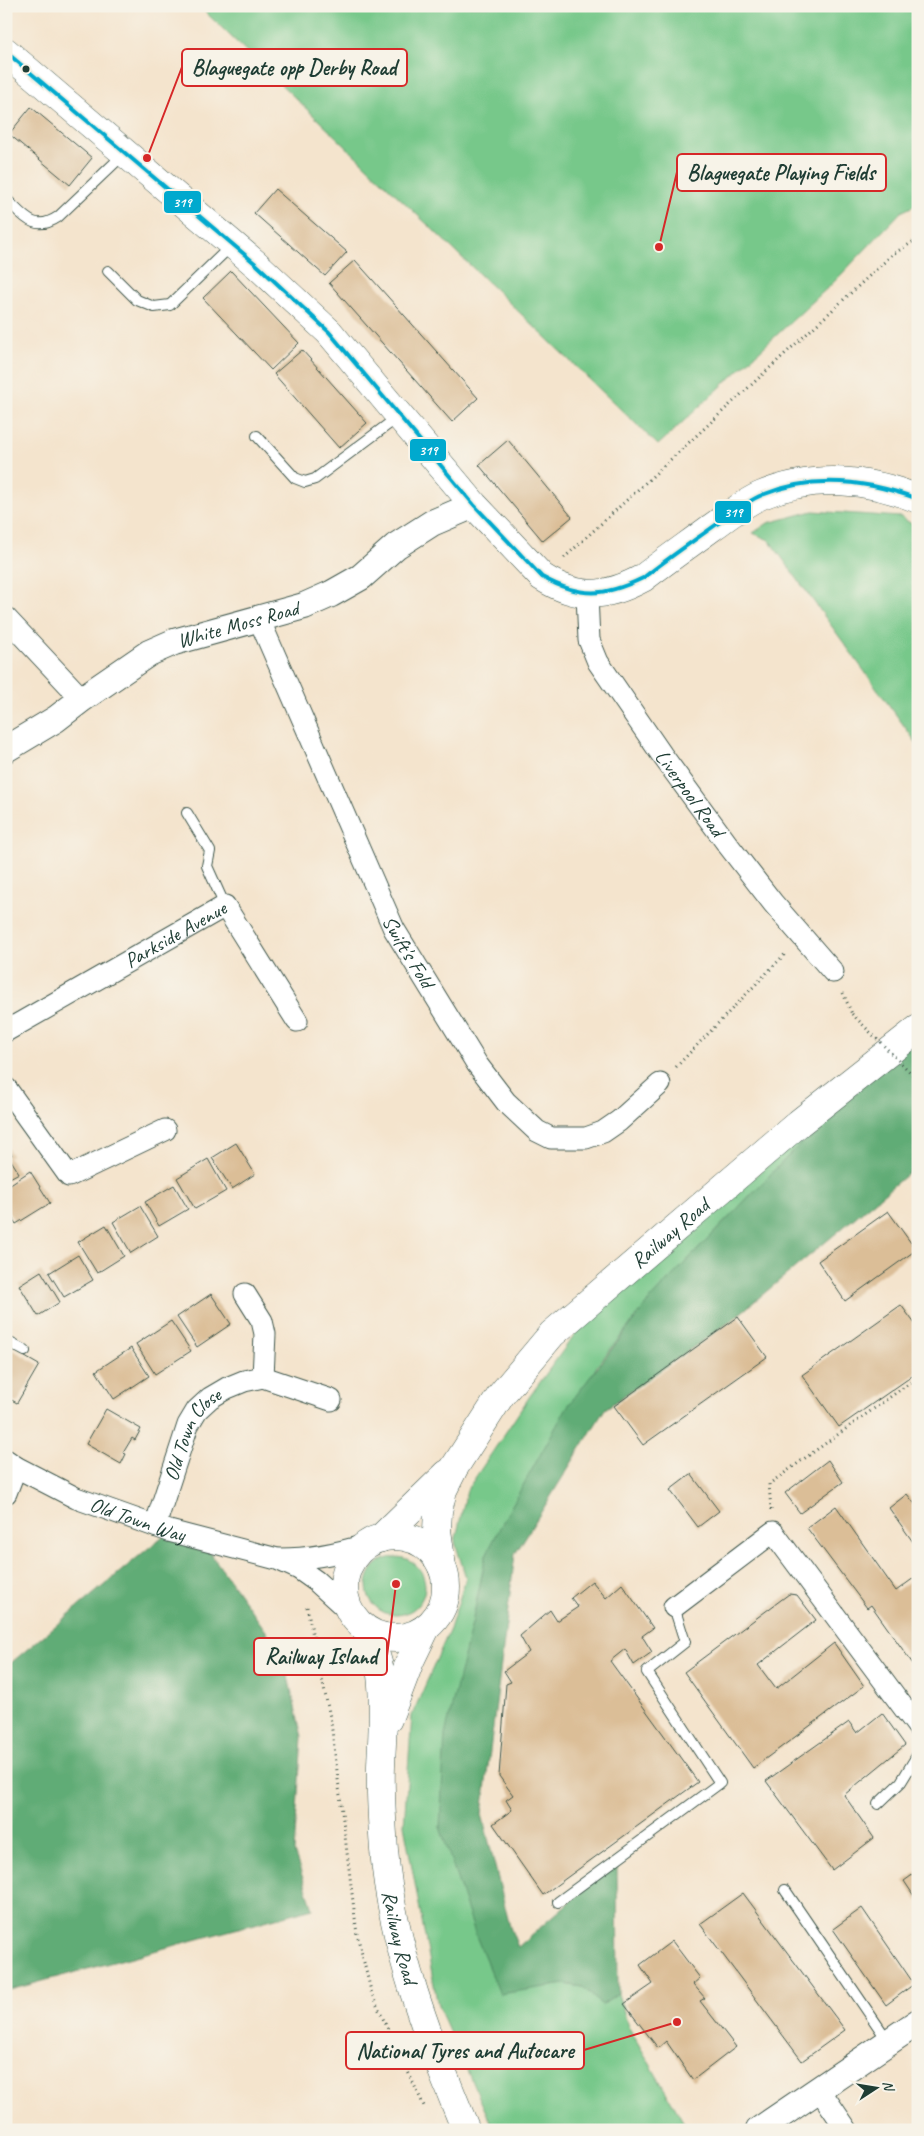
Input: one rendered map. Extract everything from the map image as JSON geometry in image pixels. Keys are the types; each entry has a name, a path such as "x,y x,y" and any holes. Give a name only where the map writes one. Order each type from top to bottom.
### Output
{"main road":[{"path":"6,52 232,245 329,332 474,505 542,578 555,586 587,595 615,591 629,586 643,578 739,508 761,496 781,489 824,481 841,480 883,486 918,499"},
{"name":"Railway Road","path":"442,1567 437,1530 438,1510 443,1490 454,1468 501,1395 552,1334 798,1123 918,1029"},
{"name":"Railway Road","path":"373,1541 454,1468"},
{"path":"396,1536 410,1538 423,1544 434,1554 442,1567 446,1583 445,1600 438,1616 426,1628 413,1636 398,1639 382,1638 368,1632 357,1623 349,1611 344,1598 343,1585 346,1571 352,1558 373,1541 396,1536"},
{"name":"Railway Road","path":"383,1735 394,1700 426,1628"},
{"name":"Railway Road","path":"368,1632 381,1676 383,1735 381,1804 384,1852 393,1907 405,1958 423,2019 444,2078 466,2130"}],"street":[{"name":"White Moss Road","path":"6,749 56,719 149,653 174,642 304,606 331,594 361,577 396,546 427,526 474,505"},
{"name":"Liverpool Road","path":"587,595 589,640 598,662 662,755 728,845 801,937 833,972"},
{"path":"6,618 82,699"},
{"name":"Swift's Fold","path":"259,619 394,929 477,1064 506,1102 537,1131 551,1138 586,1138 603,1132 619,1121 660,1084"},
{"name":"Parkside Avenue","path":"6,1031 225,906 297,1021"},
{"path":"6,1088 69,1176 165,1130"},
{"path":"245,1294 262,1321 265,1334 263,1377 331,1400"},
{"name":"Old Town Close","path":"155,1526 188,1425 197,1410 210,1398 227,1388 244,1380 263,1377"},
{"path":"6,1493 11,1464"},
{"name":"Old Town Way","path":"11,1464 76,1498 155,1526 277,1559 299,1569 349,1611"},
{"path":"674,1607 772,1532 918,1726"},
{"name":"Old Town Way","path":"277,1559 337,1554 373,1541"},
{"path":"759,2130 918,2022"},
{"path":"819,2089 847,2130"}],"lane":[{"path":"6,199 31,221 39,225 50,223 125,154"},
{"path":"108,271 137,300 154,307 170,305 232,245"},
{"path":"257,436 295,478 305,482 315,479 399,416"},
{"path":"187,813 210,851 207,866 225,906"},
{"path":"6,1341 25,1351"},
{"path":"558,1902 720,1783 646,1672 685,1642 674,1607"},
{"path":"878,1804 901,1782 918,1754"},
{"path":"785,1890 888,2041"}],"path":[{"path":"542,578 893,254 918,239"},
{"path":"660,1084 801,937"},
{"path":"852,1014 918,1080"},
{"path":"772,1532 769,1484 918,1377"},
{"path":"299,1569 331,1722 357,1934 372,1995 428,2112"}],"green space":[{"path":"199,6 918,6 918,204 901,212 835,281 658,445"},
{"path":"813,511 901,517 918,528 918,745 769,540 753,533 768,523"},
{"path":"916,1031 918,1035 918,1165 731,1321 605,1409 515,1554 482,1814 510,1927 518,1947 617,1860 618,1994 602,2005 583,1987 565,1984 500,1994 476,1936 440,1827 445,1735 473,1619 486,1555 567,1407 653,1296 795,1149"},
{"path":"851,1094 653,1296 597,1366 486,1555 473,1619 440,1827 534,1988 565,1984 583,1987 602,2005 618,1994 628,2026 688,2130 494,2130 438,2006 404,1825 412,1715 450,1629 466,1578 455,1542 467,1490 530,1396 585,1320"},
{"path":"169,1531 201,1540 283,1655 302,1737 294,1852 313,1908 6,1991 6,1667"},
{"path":"390,1557 402,1557 417,1565 425,1580 425,1592 417,1607 402,1615 390,1615 375,1607 367,1592 367,1580 375,1565"}],"building":[{"path":"31,107 92,158 70,185 9,134"},
{"path":"275,189 347,252 325,276 254,213"},
{"path":"355,260 478,398 452,422 329,283"},
{"path":"231,271 299,343 271,370 203,298"},
{"path":"302,350 367,423 339,448 274,374"},
{"path":"508,440 572,517 543,541 479,465"},
{"path":"236,1143 255,1174 232,1189 212,1158"},
{"path":"6,1145 12,1155 9,1157 19,1173 6,1180"},
{"path":"208,1159 226,1191 195,1209 177,1178"},
{"path":"30,1171 50,1203 16,1224 6,1208 6,1187"},
{"path":"174,1185 188,1209 159,1226 145,1202"},
{"path":"140,1206 158,1236 131,1253 113,1222"},
{"path":"888,1211 916,1250 845,1301 818,1261"},
{"path":"106,1225 124,1256 97,1273 78,1242"},
{"path":"78,1255 93,1280 64,1297 49,1273"},
{"path":"41,1271 60,1302 38,1316 19,1285"},
{"path":"211,1294 231,1324 197,1347 177,1317"},
{"path":"901,1305 918,1328 918,1372 839,1427 802,1375"},
{"path":"738,1317 767,1357 643,1445 614,1406"},
{"path":"171,1321 191,1351 155,1374 136,1344"},
{"path":"6,1346 39,1365 17,1403 6,1397"},
{"path":"131,1348 149,1376 114,1399 96,1371"},
{"path":"106,1409 141,1429 135,1440 132,1438 123,1453 126,1454 121,1464 86,1444"},
{"path":"828,1460 843,1482 800,1513 785,1493"},
{"path":"691,1474 719,1511 698,1527 670,1490"},
{"path":"907,1494 918,1508 918,1549 889,1508"},
{"path":"836,1506 896,1591 918,1575 918,1671 871,1605 867,1608 807,1528"},
{"path":"592,1581 606,1598 622,1584 653,1628 642,1636 652,1652 634,1665 625,1649 610,1661 698,1782 543,1895 493,1824 512,1810 506,1800 513,1795 499,1776 506,1684 511,1682 504,1671 529,1652 520,1636 550,1610 557,1621 578,1607 571,1598"},
{"path":"789,1594 797,1595 816,1620 758,1665 776,1689 834,1643 864,1686 753,1768 684,1672"},
{"path":"882,1713 905,1745 844,1795 874,1838 832,1870 766,1781 849,1722 857,1733"},
{"path":"918,1871 918,1902 904,1881"},
{"path":"743,1893 845,2030 802,2061 700,1924"},
{"path":"862,1908 914,1984 886,2005 833,1929"},
{"path":"672,1941 700,1978 693,1984 705,1998 700,2001 736,2047 693,2080 666,2041 658,2048 624,2004 653,1984 640,1965"}],"transit line":[{"name":"319","path":"6,52 257,265 329,332 474,505 542,577 556,584 580,592 604,592 629,584 643,578 744,505 762,495 781,488 820,482 840,482 879,487 918,499"}],"place":[{"name":"Blaguegate opp Derby Road","path":"147,158"},
{"name":"Blaguegate Playing Fields","path":"659,247"},
{"name":"Railway Island","path":"396,1584"},
{"name":"National Tyres and Autocare","path":"677,2022"}]}
